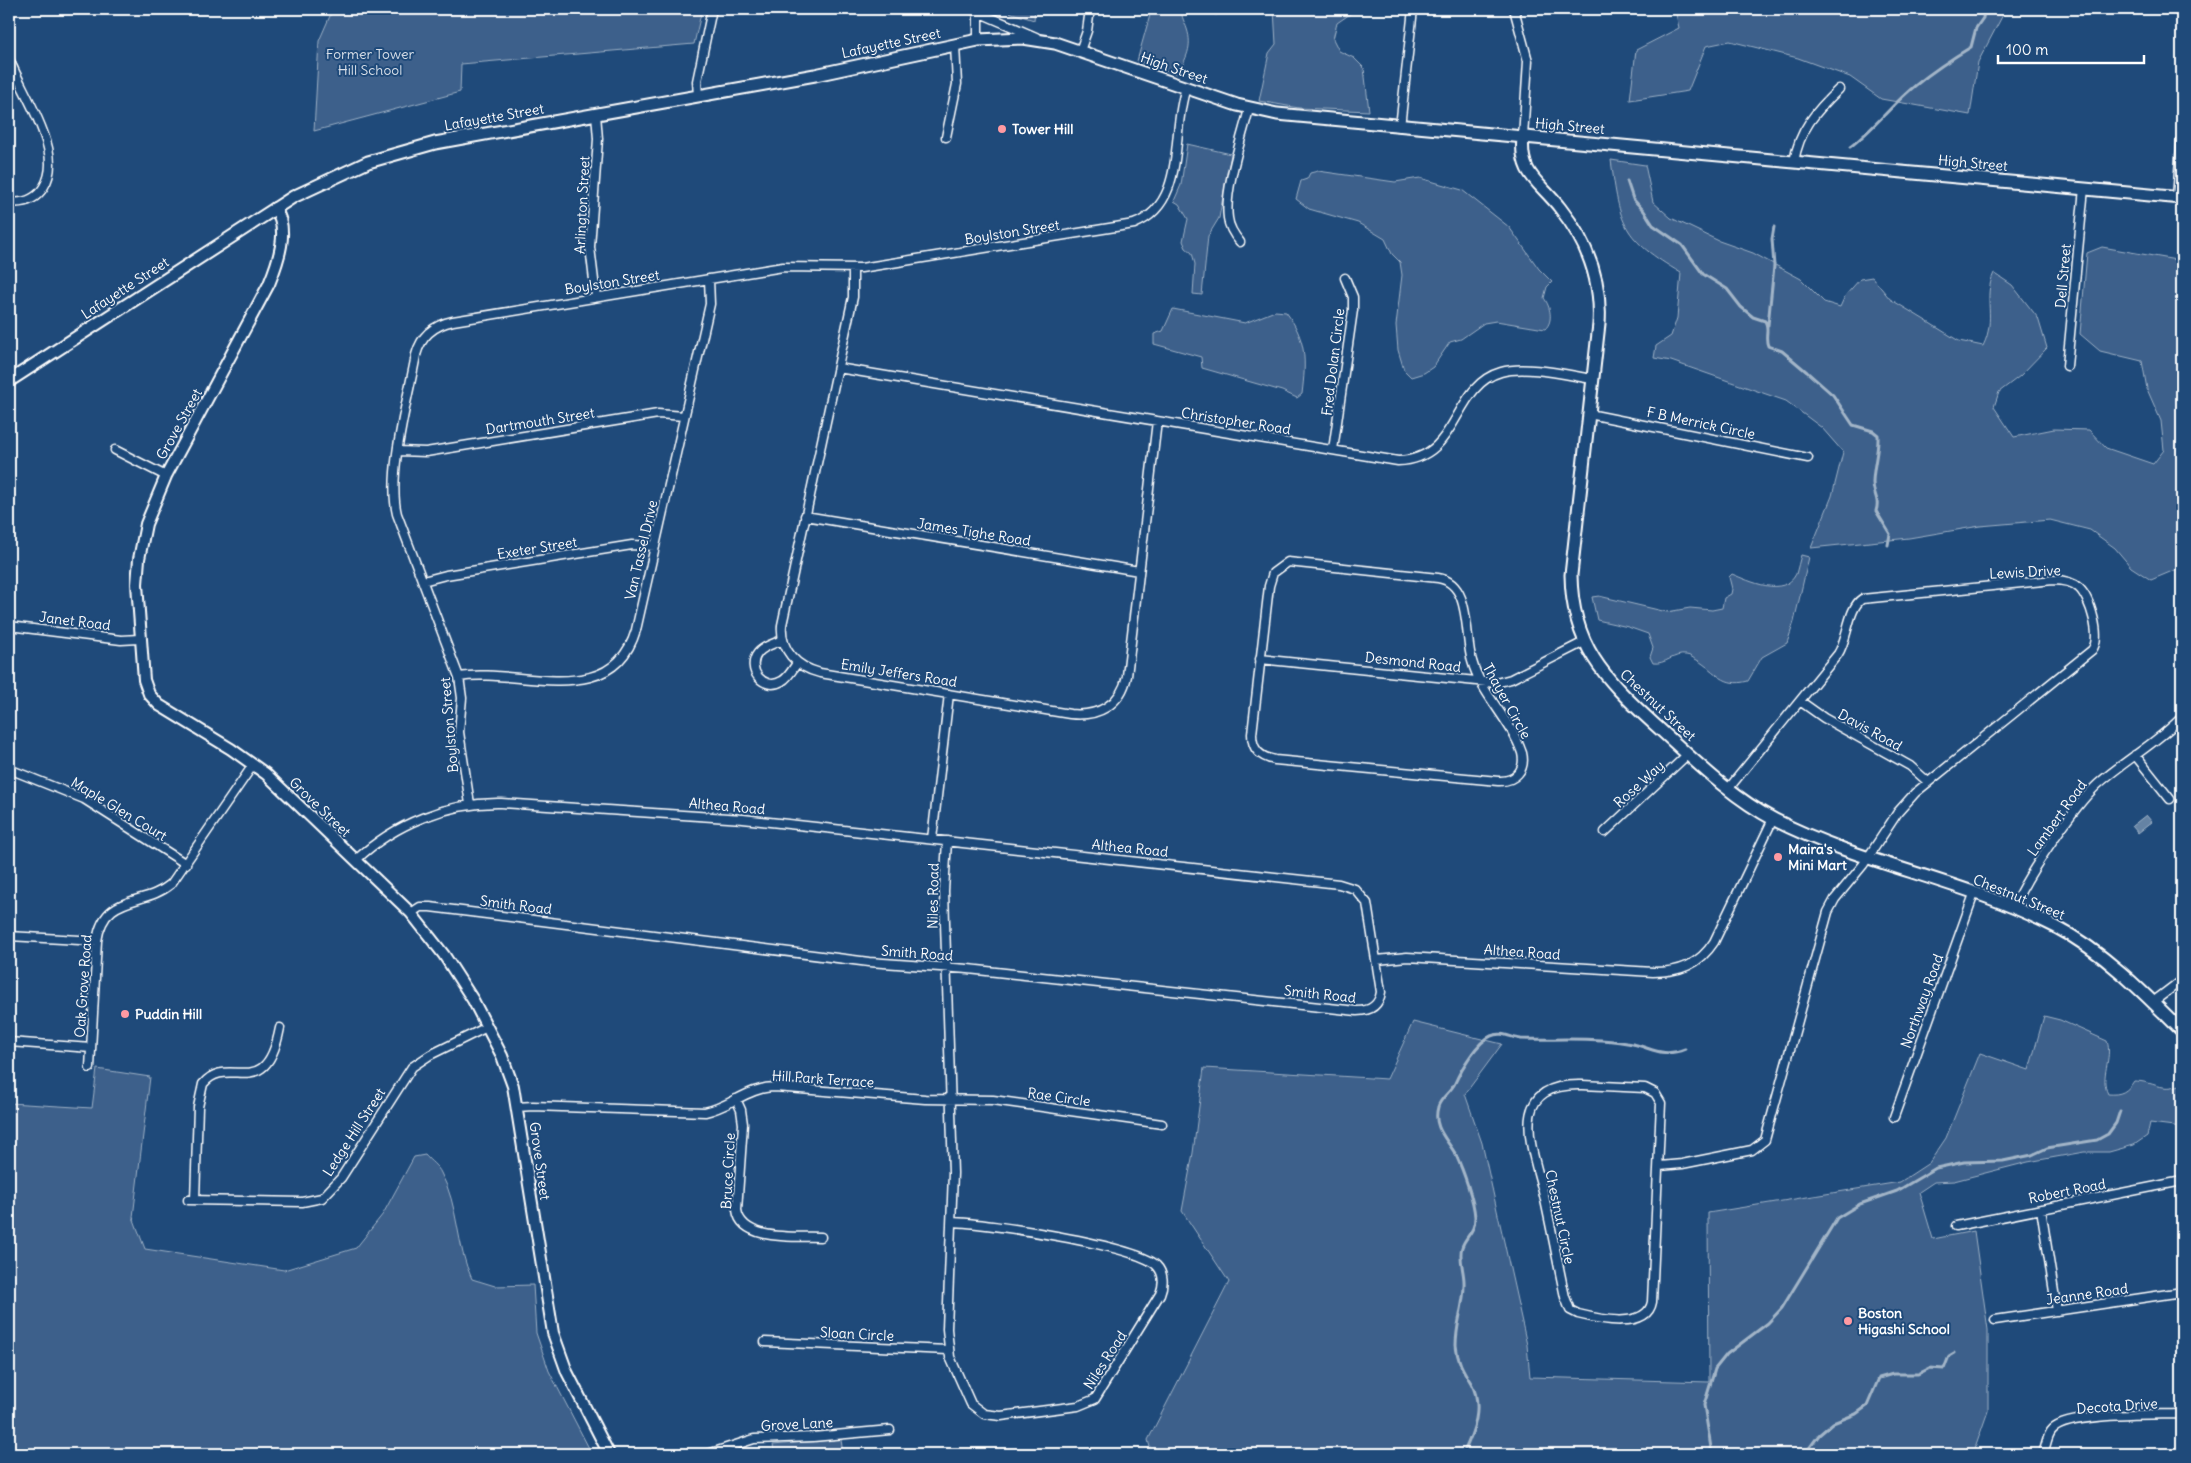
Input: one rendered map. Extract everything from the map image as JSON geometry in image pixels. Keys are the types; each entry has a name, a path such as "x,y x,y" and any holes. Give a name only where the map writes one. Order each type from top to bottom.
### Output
{"main road":[{"name":"Lafayette Street","path":"9,381 275,208 327,179 399,152 448,140 824,73 978,40 1014,37 1041,40"},
{"name":"High Street","path":"1041,40 1080,51 1249,109 1287,115 2180,198"},
{"name":"Chestnut Street","path":"1522,137 1524,166 1560,207 1576,230 1590,257 1596,275 1600,308 1571,575 1574,611 1584,642 1597,665 1613,684 1688,754 1728,788 1774,819 1868,856 2013,908 2045,922 2079,941 2111,964 2182,1031"}],"street":[{"path":"698,96 697,80 712,9"},
{"path":"1080,51 1087,31 1090,9"},
{"path":"1400,127 1413,9"},
{"path":"1514,9 1528,61 1522,137"},
{"path":"975,10 978,40"},
{"name":"High Street","path":"975,10 1041,40"},
{"path":"946,136 957,84 955,45"},
{"path":"9,60 43,136 49,154 46,176 40,193 28,202 9,202"},
{"name":"Boylston Street","path":"470,804 459,732 462,698 459,677 394,499 393,484 398,451 417,349 432,329 447,322 791,266 853,269 1119,228 1141,221 1157,210 1168,192 1180,112 1186,88"},
{"path":"1794,162 1799,141 1806,127 1821,106 1839,90"},
{"path":"1240,242 1230,226 1228,208 1249,109"},
{"name":"Arlington Street","path":"596,114 598,139 590,247 596,297"},
{"path":"2180,198 2182,134"},
{"name":"Dell Street","path":"2067,366 2084,188"},
{"name":"Grove Street","path":"275,208 281,218 282,230 278,254 269,284 166,476 152,507 141,548 136,590 144,680 154,700 171,714 231,749 278,785 411,912 452,967 487,1026 506,1063 517,1108 553,1332 567,1372 609,1454"},
{"path":"782,640 757,654 754,663 756,675 764,682 777,683 785,679 797,663 789,654 782,640 782,619 853,297 853,269"},
{"name":"Fred Dolan Circle","path":"1334,450 1353,310 1352,297 1344,278"},
{"name":"Van Tassel Drive","path":"459,677 478,675 573,681 593,678 606,671 625,653 634,636 710,304 709,279"},
{"name":"Christopher Road","path":"838,368 1398,460 1422,456 1441,442 1467,399 1491,375 1503,371 1524,370 1593,379"},
{"name":"Dartmouth Street","path":"398,451 426,452 658,414 684,416"},
{"name":"F B Merrick Circle","path":"1589,414 1808,458"},
{"name":"Emily Jeffers Road","path":"797,663 820,673 1077,715 1097,713 1108,707 1120,693 1126,682 1157,421"},
{"path":"115,450 166,476"},
{"name":"James Tighe Road","path":"805,516 1139,571"},
{"name":"Exeter Street","path":"423,581 446,575 632,545 655,546"},
{"name":"Thayer Circle","path":"1299,562 1438,578 1452,582 1461,598 1471,659 1481,682 1522,753 1522,766 1512,780 1498,781 1265,758 1257,752 1252,739 1260,659 1271,576 1284,564 1299,562"},
{"name":"Lewis Drive","path":"1728,788 1838,654 1848,634 1853,608 1862,599 2053,580 2076,585 2082,592 2096,627 2095,646 1928,782 1904,805 1868,856"},
{"name":"Janet Road","path":"9,626 122,640 139,639"},
{"name":"Desmond Road","path":"1260,659 1481,682 1506,681 1584,642"},
{"path":"932,839 949,694"},
{"name":"Davis Road","path":"1800,701 1824,718 1910,766 1928,782"},
{"name":"Lambert Road","path":"2013,908 2050,846 2082,801 2097,785 2182,717"},
{"name":"Rose Way","path":"1606,832 1674,770 1688,754"},
{"path":"2135,755 2170,799"},
{"name":"Oak Grove Road","path":"90,1068 97,942 103,923 117,907 130,900 166,888 186,864 253,765"},
{"name":"Maple Glen Court","path":"9,769 84,800 186,864"},
{"name":"Althea Road","path":"356,860 376,844 418,821 442,810 470,804 526,804 736,818 1344,884 1355,888 1365,899 1377,960 1407,958 1653,972 1685,968 1700,959 1714,942 1774,819"},
{"name":"Niles Road","path":"947,841 944,891 952,1099 952,1222 947,1329 948,1350 969,1400 975,1409 984,1414 1001,1416 1083,1405 1095,1400 1157,1299 1163,1283 1161,1273 1155,1264 1110,1247 952,1222"},
{"path":"1660,1166 1678,1165 1752,1150 1765,1140 1826,918 1835,899 1868,856"},
{"name":"Northway Road","path":"1894,1117 1974,894"},
{"name":"Smith Road","path":"411,912 420,907 430,907 869,962 946,968 1357,1011 1369,1010 1379,1000 1381,988 1377,960"},
{"path":"9,936 97,942"},
{"path":"2153,1002 2165,991 2182,980"},
{"name":"Ledge Hill Street","path":"280,1028 274,1052 261,1070 251,1073 216,1075 203,1084 198,1108 192,1200 309,1202 322,1198 341,1178 412,1067 430,1055 487,1026"},
{"path":"9,1042 91,1048"},
{"name":"Chestnut Circle","path":"1565,1086 1649,1089 1658,1096 1662,1108 1660,1166 1652,1297 1649,1310 1643,1317 1632,1320 1573,1312 1566,1301 1544,1191 1529,1139 1528,1120 1532,1109 1548,1092 1565,1086"},
{"name":"Hill Park Terrace","path":"517,1108 540,1106 697,1112 713,1110 753,1090 770,1087 952,1099"},
{"name":"Bruce Circle","path":"736,1099 741,1110 743,1124 737,1210 742,1223 750,1230 760,1233 821,1237"},
{"name":"Rae Circle","path":"952,1099 993,1100 1162,1124"},
{"name":"Robert Road","path":"1956,1226 2182,1180"},
{"path":"2041,1208 2057,1311"},
{"name":"Jeanne Road","path":"1995,1320 2182,1292"},
{"name":"Sloan Circle","path":"765,1342 948,1350"},
{"name":"Decota Drive","path":"2043,1454 2051,1430 2062,1423 2119,1417 2178,1414 2182,1416"},
{"name":"Grove Lane","path":"708,1454 754,1439 814,1438 890,1430"}],"green space":[{"name":"Former Tower Hill School","path":"333,9 702,9 694,44 461,64 460,92 314,131 319,41"},
{"path":"999,9 1035,9 1034,20"},
{"path":"1148,9 1222,9 1217,15 1182,10 1189,35 1189,47 1178,74 1137,61 1150,15"},
{"path":"1274,9 1352,9 1353,12 1337,23 1333,39 1339,51 1354,58 1364,68 1369,111 1299,108 1259,101 1269,53 1276,44"},
{"path":"1675,9 2006,9 1978,62 1970,115 1881,99 1850,77 1798,58 1730,41 1706,46 1688,91 1630,100 1636,50 1679,28"},
{"path":"1187,144 1231,154 1219,218 1208,236 1202,295 1193,294 1195,264 1192,253 1186,248 1183,241 1188,219 1179,204 1174,201 1181,185"},
{"path":"1611,160 1645,165 1653,202 1671,218 1719,241 1753,253 1801,279 1824,302 1840,307 1845,296 1860,279 1872,277 1890,299 1959,341 1983,346 1989,326 1989,291 1994,273 2012,285 2038,318 2047,348 2020,376 1999,392 1994,407 2014,437 2054,429 2089,430 2106,448 2153,464 2164,450 2161,421 2147,389 2142,361 2100,351 2080,334 2087,253 2102,247 2182,261 2182,567 2151,580 2131,567 2115,548 2090,530 2050,520 1980,526 1909,538 1811,548 1832,496 1843,452 1822,428 1786,401 1671,361 1654,358 1656,346 1671,336 1677,318 1681,273 1646,250 1627,228 1617,201"},
{"path":"1318,171 1395,182 1420,178 1462,190 1509,227 1539,269 1552,282 1547,287 1544,298 1550,314 1548,326 1545,329 1496,321 1484,323 1461,339 1450,342 1433,367 1424,373 1411,377 1404,370 1398,350 1396,325 1402,275 1400,262 1392,254 1385,239 1358,223 1309,209 1296,199 1301,181 1307,179 1310,173"},
{"path":"1173,309 1245,323 1275,311 1286,312 1298,332 1303,351 1302,394 1297,398 1282,391 1202,368 1201,357 1154,344 1154,334 1163,331"},
{"path":"1801,555 1809,557 1794,622 1787,643 1762,657 1748,681 1739,683 1726,681 1687,655 1653,663 1650,657 1653,648 1648,634 1597,620 1592,597 1599,596 1667,612 1690,608 1712,610 1722,608 1724,598 1731,594 1732,589 1729,577 1732,574 1766,586 1783,585 1791,581 1796,574"},
{"path":"2044,1016 2060,1020 2107,1041 2108,1054 2105,1081 2108,1094 2123,1092 2134,1081 2163,1087 2182,1084 2182,1127 2150,1123 2147,1136 2134,1145 2109,1152 2084,1152 2028,1162 1954,1181 1934,1182 1919,1192 1933,1239 1974,1231 1988,1330 1988,1411 1973,1454 1152,1454 1148,1440 1229,1282 1182,1211 1193,1153 1204,1068 1387,1079 1413,1022 1502,1044 1465,1094 1482,1143 1527,1345 1530,1377 1709,1382 1708,1213 1900,1182 1929,1163 1946,1138 1980,1053 2029,1070"},
{"path":"97,1069 150,1077 133,1217 145,1249 284,1270 356,1248 383,1214 414,1157 425,1155 440,1170 447,1186 463,1253 472,1279 495,1286 533,1285 536,1333 549,1371 592,1454 9,1454 9,1103 92,1108"},
{"path":"841,1439 843,1454 775,1454 773,1445"}],"shaded area":[{"path":"2146,815 2152,822 2138,833 2132,826"}],"waterway":[{"path":"1850,147 1916,85 1942,65 1971,47 1976,28 1983,18 1984,9"},
{"path":"1627,181 1633,199 1653,225 1682,245 1703,274 1727,289 1741,307 1753,317 1765,321 1768,346 1782,351 1833,395 1853,425 1873,431 1878,435 1873,487 1877,500 1876,511 1890,534 1888,545"},
{"path":"1768,325 1774,266 1772,239 1774,227"},
{"path":"1463,1454 1474,1428 1477,1401 1475,1392 1459,1360 1456,1337 1464,1292 1461,1251 1474,1227 1475,1217 1462,1169 1437,1121 1439,1104 1453,1086 1475,1050 1486,1039 1495,1035 1503,1034 1521,1039 1614,1041 1669,1053 1685,1049"},
{"path":"1712,1454 1704,1405 1715,1369 1727,1354 1768,1323 1782,1308 1837,1218 1860,1204 1897,1191 1936,1168 1964,1162 2003,1161 2032,1155 2047,1148 2097,1140 2108,1134 2116,1123 2120,1111"},
{"path":"1805,1454 1819,1435 1833,1423 1856,1414 1867,1406 1879,1378 1893,1374 1918,1374 1930,1368 1944,1369 1949,1356 1954,1353"}],"place":[{"name":"Tower Hill","path":"1002,129"},
{"name":"Maira's Mini Mart","path":"1778,857"},
{"name":"Puddin Hill","path":"125,1014"},
{"name":"Boston Higashi School","path":"1848,1321"}]}
